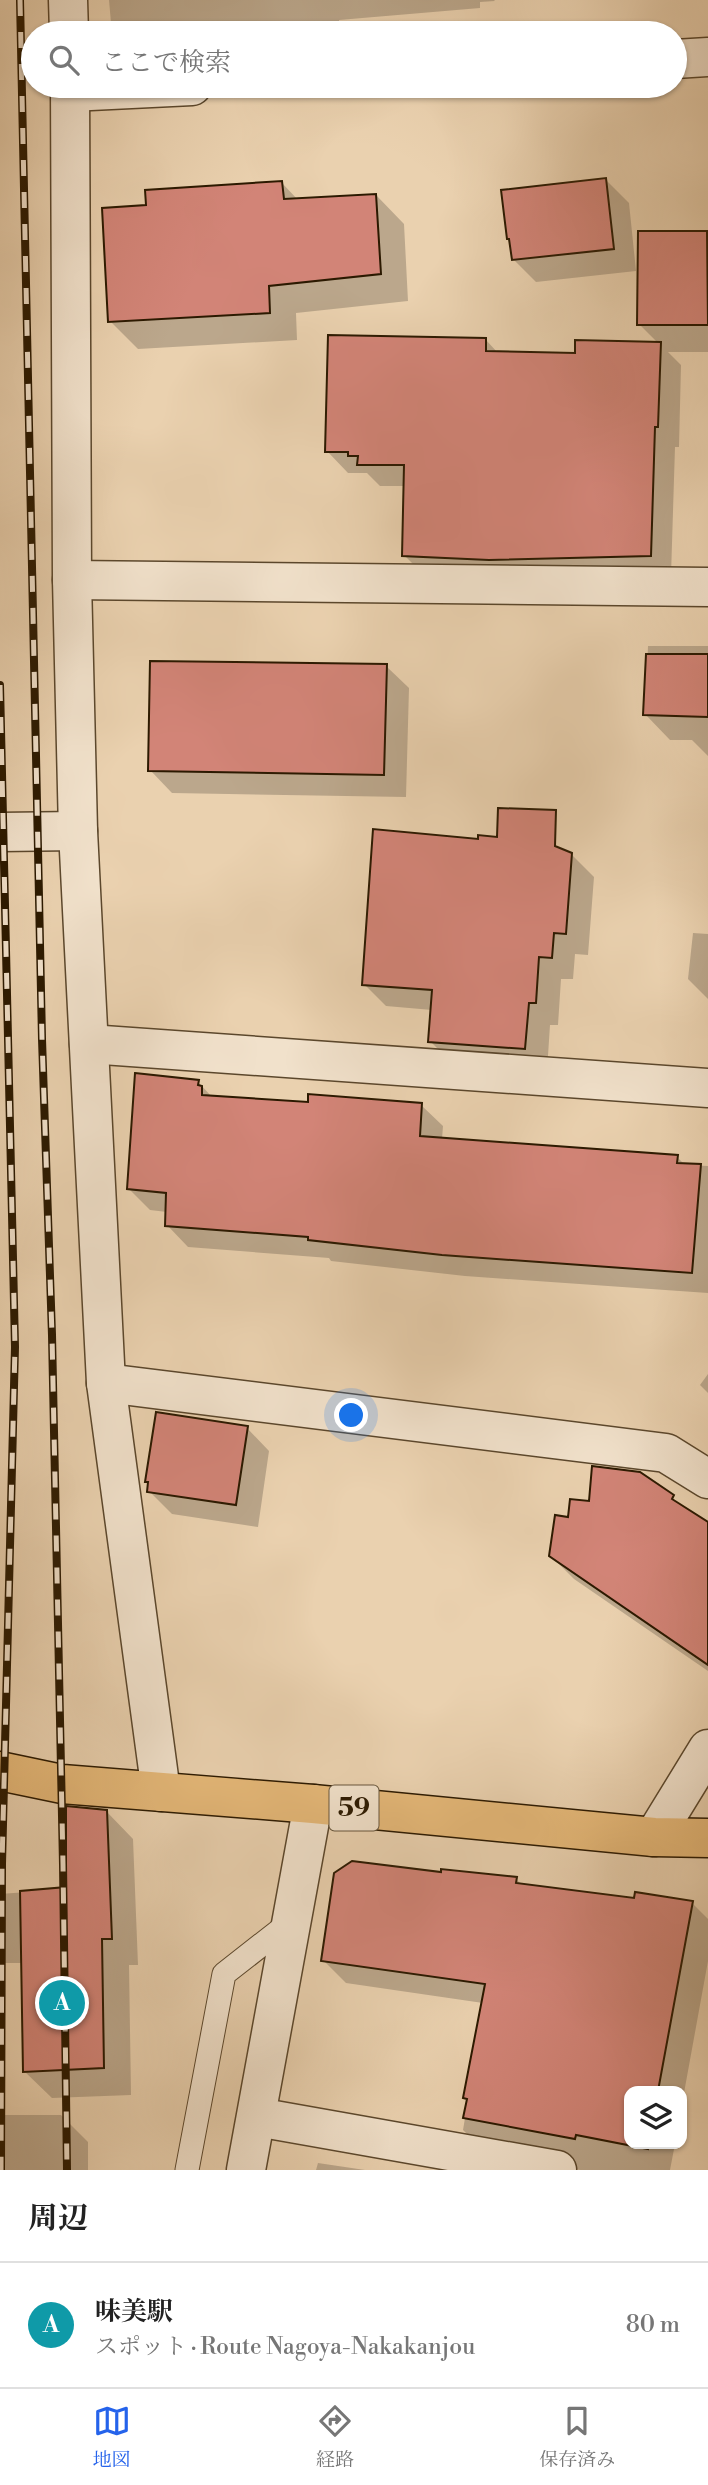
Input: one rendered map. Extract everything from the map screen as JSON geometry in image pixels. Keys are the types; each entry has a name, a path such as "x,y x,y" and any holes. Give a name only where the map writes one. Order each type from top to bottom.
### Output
{"main road":[{"name":"59","path":"0,1772 62,1784 313,1804 654,1837 708,1838"}],"street":[{"path":"68,0 69,21"},
{"path":"687,58 708,57"},
{"path":"70,98 72,580 78,831 106,1383 161,1792"},
{"path":"72,580 708,587"},
{"path":"0,832 78,831"},
{"path":"89,1044 708,1088"},
{"path":"106,1383 666,1453 708,1479"},
{"path":"654,1837 708,1749"},
{"path":"246,2170 313,1804"},
{"path":"257,2117 557,2170"}],"lane":[{"path":"187,2170 224,1974 293,1920"}],"building":[{"path":"606,178 614,249 512,260 501,190"},
{"path":"282,181 284,199 376,194 381,274 269,286 270,313 108,322 102,208 146,205 145,190"},
{"path":"638,231 707,231 708,325 637,325"},
{"path":"328,335 486,338 486,351 575,353 575,340 661,342 651,556 489,560 402,556 404,465 357,465 358,456 348,456 348,452 325,452"},
{"path":"646,654 708,654 708,717 643,715"},
{"path":"150,661 387,664 384,775 148,771"},
{"path":"498,808 556,810 555,846 572,853 566,934 554,933 552,958 539,957 536,1003 529,1003 525,1049 428,1042 432,990 362,985 373,829 478,839 478,835 497,837"},
{"path":"135,1073 199,1080 202,1095 308,1102 308,1094 422,1103 420,1136 678,1155 677,1163 701,1164 692,1273 442,1255 308,1240 308,1237 165,1226 166,1193 127,1189"},
{"path":"156,1412 248,1426 236,1505 147,1492 148,1482 145,1482"},
{"path":"592,1466 640,1472 674,1495 672,1499 708,1522 708,1665 549,1556 555,1515 568,1517 570,1499 589,1501"},
{"path":"66,1806 107,1810 112,1939 102,1939 104,2068 23,2072 20,1891 66,1887"},
{"path":"352,1861 441,1872 441,1869 517,1877 516,1883 634,1898 635,1892 693,1901 659,2086 624,2086 624,2144 576,2135 575,2139 463,2118 467,2099 463,2098 485,1984 321,1961 334,1873"}],"railway":[{"path":"20,0 21,47"},
{"path":"22,98 42,1039 52,1335 67,2170"},
{"path":"0,685 15,1347 2,1864 1,2170"}],"place":[{"name":"味美駅","path":"62,2003"}]}
